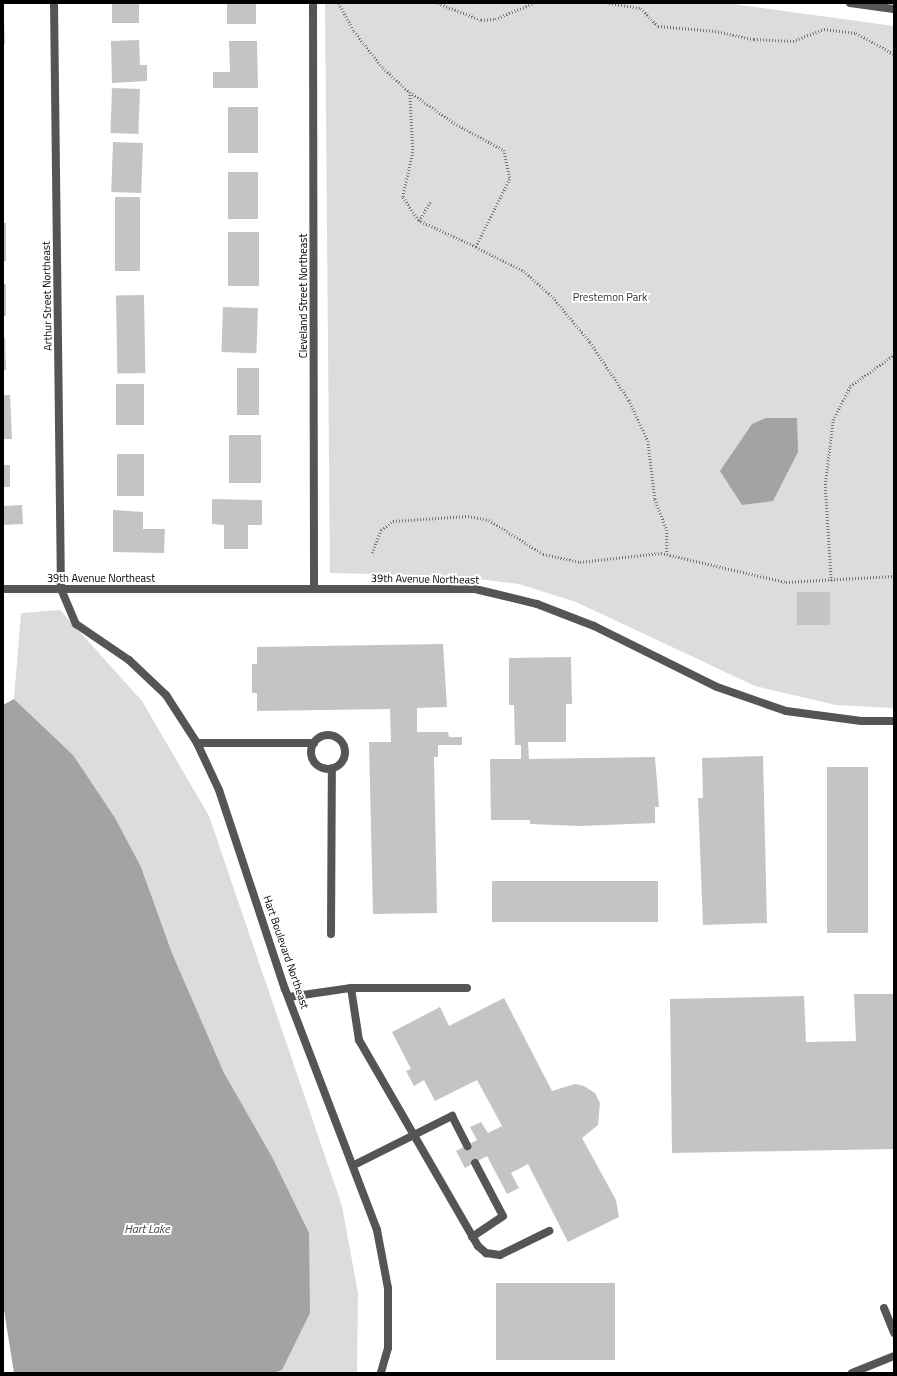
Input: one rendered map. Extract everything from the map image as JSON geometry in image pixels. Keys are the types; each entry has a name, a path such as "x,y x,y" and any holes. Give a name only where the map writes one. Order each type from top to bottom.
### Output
{"street":[{"name":"Arthur Street Northeast","path":"54,3 61,589"},
{"name":"Cleveland Street Northeast","path":"313,3 314,589"},
{"path":"850,3 894,9"},
{"name":"39th Avenue Northeast","path":"3,589 475,589 537,604 594,626 717,687 786,711 861,721 894,722"},
{"name":"Hart Boulevard Northeast","path":"61,589 76,624 129,660 166,695 197,743 219,790 289,997 377,1230 388,1288 388,1348 381,1373"},
{"path":"197,743 314,742 328,735 342,742 344,758 332,769 331,934"},
{"path":"314,742 312,759 320,767 332,769"},
{"path":"289,997 351,988 467,988"},
{"path":"351,988 359,1040 472,1237 486,1253 500,1255 549,1231"},
{"path":"354,1166 452,1116 467,1146"},
{"path":"472,1237 503,1216 475,1162"},
{"path":"884,1308 894,1333"},
{"path":"852,1373 894,1356"}],"path":[{"path":"339,3 354,31 383,68 410,92 454,123 504,150 510,179 476,247"},
{"path":"438,3 481,20 495,19 534,3"},
{"path":"609,3 642,8 658,26 715,30 754,39 793,41 824,28 856,32 894,54"},
{"path":"410,92 413,152 403,197 419,221 524,271 552,295 590,342 629,400 648,441 655,500 667,530 667,554"},
{"path":"419,221 430,202"},
{"path":"831,581 825,485 833,420 850,386 894,355"},
{"path":"372,553 381,530 393,521 468,516 489,520 532,549 558,558 580,562 667,554 786,582 831,581 894,576"}],"green space":[{"name":"Prestemon Park","path":"325,3 725,3 894,26 894,708 836,705 755,686 576,602 519,584 455,576 330,573"},
{"path":"60,610 142,701 209,816 342,1206 358,1293 357,1373 273,1373 282,1369 224,1073 172,953 141,867 73,755 14,699 21,613"}],"water":[{"path":"766,418 797,418 798,452 773,501 742,505 720,471 752,424"},
{"name":"Hart Lake","path":"14,699 73,755 115,818 141,867 172,953 224,1073 272,1157 309,1233 310,1313 282,1370 273,1373 14,1373 3,1304 3,705"}],"building":[{"path":"112,3 139,3 139,23 112,23"},
{"path":"227,3 256,3 256,24 227,24"},
{"path":"4,18 5,44 3,44"},
{"path":"139,40 140,65 147,65 147,81 112,83 111,41"},
{"path":"229,41 257,41 258,88 213,88 213,72 230,72"},
{"path":"112,88 140,89 138,134 110,133"},
{"path":"228,107 258,107 258,153 228,153"},
{"path":"113,142 143,143 141,193 111,192"},
{"path":"228,172 258,172 258,219 228,219"},
{"path":"115,197 140,197 140,271 115,271"},
{"path":"3,223 6,223 6,261 3,261"},
{"path":"228,232 259,232 259,286 228,286"},
{"path":"3,284 6,284 6,316 3,316"},
{"path":"116,295 144,295 145,373 117,373"},
{"path":"223,307 258,308 256,353 221,352"},
{"path":"3,338 5,338 6,370 3,370"},
{"path":"237,368 259,368 259,415 237,415"},
{"path":"116,384 144,384 144,425 116,425"},
{"path":"3,395 10,395 12,439 3,439"},
{"path":"229,435 261,435 261,483 229,483"},
{"path":"117,454 144,454 144,496 117,496"},
{"path":"3,465 10,465 10,487 3,487"},
{"path":"212,499 262,500 262,525 248,525 248,549 224,549 224,525 212,524"},
{"path":"22,505 23,524 4,525 3,506"},
{"path":"113,510 143,512 143,529 165,529 164,553 113,552"},
{"path":"797,592 830,592 830,625 797,625"},
{"path":"443,644 447,707 417,708 417,732 448,732 449,737 462,737 462,745 438,745 438,757 434,757 437,913 373,914 369,742 391,742 390,709 257,711 257,693 252,693 252,664 257,664 257,647"},
{"path":"571,657 572,704 566,704 566,742 528,742 529,759 655,757 659,807 655,807 655,823 580,826 530,824 530,820 491,820 490,759 521,759 521,745 515,745 514,705 509,705 509,658"},
{"path":"763,756 767,923 703,925 698,798 703,798 702,758"},
{"path":"827,767 868,767 868,933 827,933"},
{"path":"492,881 658,881 658,922 492,922"},
{"path":"854,994 894,994 894,1149 672,1153 670,999 804,996 806,1042 856,1041"},
{"path":"504,998 552,1091 575,1084 584,1086 595,1093 600,1103 598,1125 582,1138 616,1200 619,1217 568,1242 528,1164 511,1173 519,1188 507,1194 487,1156 465,1168 456,1151 477,1140 470,1127 481,1122 488,1133 502,1126 477,1080 435,1101 424,1080 414,1086 406,1071 411,1069 392,1032 440,1007 449,1026"},
{"path":"496,1283 615,1283 615,1360 496,1360"}]}
